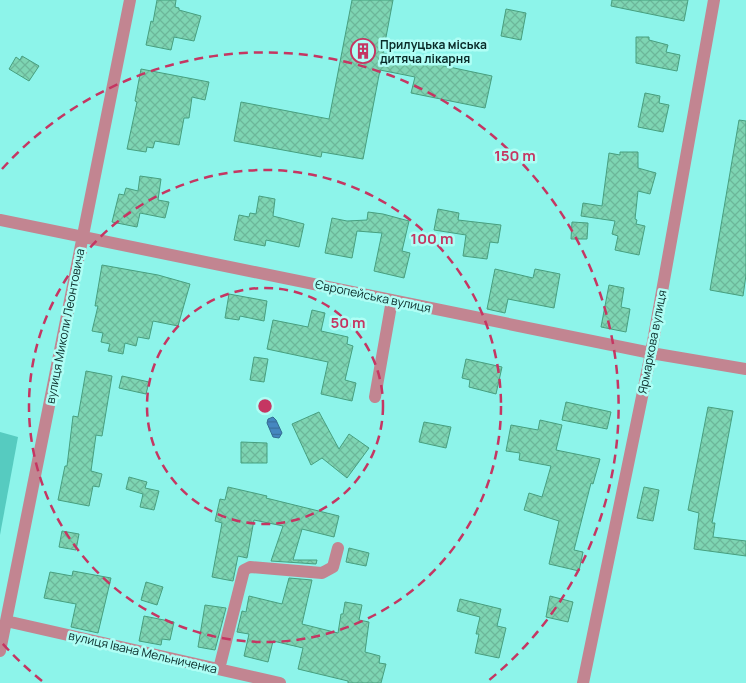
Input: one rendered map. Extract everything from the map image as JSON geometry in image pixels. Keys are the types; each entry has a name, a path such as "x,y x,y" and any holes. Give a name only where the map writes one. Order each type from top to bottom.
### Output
{"street":[{"name":"вулиця Миколи Леонтовича","path":"0,651 130,0"},
{"name":"Ярмаркова вулиця","path":"583,683 651,354 714,0"},
{"name":"Європейська вулиця","path":"0,220 651,354 746,369"},
{"path":"375,397 392,300"},
{"path":"218,669 244,570 250,567 322,573 333,567 338,548"},
{"name":"вулиця Івана Мельниченка","path":"6,621 280,683"}],"green space":[{"path":"0,432 18,437 0,535"}],"water":[{"path":"273,417 282,433 279,438 273,437 267,423 268,419"}],"building":[{"path":"157,0 176,0 175,7 179,8 179,10 201,16 194,41 174,37 171,50 146,45"},
{"name":"Прилуцька міська дитяча лікарня","path":"352,0 393,0 383,53 492,76 485,108 411,93 415,77 380,70 363,159 322,152 321,157 234,141 241,102 329,119"},
{"path":"612,0 688,0 684,21 611,6"},
{"path":"506,9 526,13 521,40 501,36"},
{"path":"636,37 649,37 649,40 668,45 666,52 680,55 677,71 636,63"},
{"path":"22,56 39,66 29,81 9,69 16,57 20,60"},
{"path":"141,69 209,82 205,100 192,97 189,118 184,118 179,145 155,141 153,148 147,147 146,152 127,149 137,102 135,101"},
{"path":"645,93 660,96 659,103 669,105 663,132 638,127"},
{"path":"739,120 746,121 746,275 743,296 710,290"},
{"path":"620,152 638,152 638,168 656,173 650,194 638,191 636,224 645,226 639,255 615,250 618,236 612,234 615,221 581,216 583,203 602,206 609,153 620,155"},
{"path":"140,176 161,179 158,200 169,202 165,218 140,213 137,227 112,222 119,194 124,195 126,188 138,191"},
{"path":"259,196 275,199 273,216 304,224 299,247 266,240 265,246 234,240 239,215 249,217 250,213 256,214"},
{"path":"438,209 459,213 458,220 501,225 498,243 490,242 487,259 463,256 466,235 434,230"},
{"path":"368,212 409,221 402,251 410,253 404,278 374,271 382,233 357,231 352,258 325,253 332,218 347,221 367,220"},
{"path":"572,222 588,223 587,239 571,239"},
{"path":"102,265 158,275 190,284 178,326 153,321 149,339 138,337 136,346 125,343 123,354 108,351 110,344 101,342 103,333 92,331 98,306 95,306"},
{"path":"495,269 533,278 535,269 560,274 554,308 508,299 505,313 487,309"},
{"path":"609,285 624,288 621,307 630,309 626,332 601,327"},
{"path":"229,294 267,301 264,321 240,316 239,320 225,318"},
{"path":"312,310 325,313 321,331 348,337 347,344 353,346 345,380 356,383 352,401 321,394 328,362 267,349 273,320 308,327"},
{"path":"254,357 268,359 264,382 250,380"},
{"path":"466,359 502,367 496,394 469,387 470,380 462,378"},
{"path":"86,371 112,376 102,436 96,435 91,471 102,474 99,487 93,486 89,506 58,500 65,466 67,466 73,416 78,417"},
{"path":"122,376 149,382 146,394 119,388"},
{"path":"566,402 611,412 607,429 562,420"},
{"path":"708,407 733,411 712,523 715,523 713,537 746,541 746,556 694,549 699,513 688,510"},
{"path":"319,412 339,449 349,434 369,448 347,478 322,458 311,465 292,424"},
{"path":"540,420 562,425 556,450 600,459 593,484 591,483 574,550 583,552 579,571 549,564 559,521 524,510 529,493 542,497 551,466 519,460 520,453 506,451 511,425 538,430"},
{"path":"424,422 451,427 446,448 419,442"},
{"path":"241,442 267,443 267,463 241,463"},
{"path":"129,477 147,482 145,488 159,491 154,510 140,507 143,494 126,489"},
{"path":"228,487 339,516 334,537 302,529 293,560 317,560 316,564 271,561 283,526 254,520 247,558 238,556 233,581 212,577 222,523 215,521 220,499 225,500"},
{"path":"644,487 659,490 653,521 637,518"},
{"path":"62,531 79,534 76,550 59,547"},
{"path":"349,548 369,553 366,566 346,562"},
{"path":"73,571 111,578 98,633 71,627 76,604 44,598 50,572 72,576"},
{"path":"289,578 312,580 302,624 338,633 345,602 362,605 359,620 369,622 365,652 380,656 379,663 386,664 381,683 348,683 348,681 298,669 303,648 273,641 268,662 244,656 249,634 237,632 242,611 246,612 249,596 282,604"},
{"path":"146,582 163,587 157,605 141,600"},
{"path":"550,596 573,602 568,622 546,617"},
{"path":"460,599 501,609 497,626 506,628 499,658 475,653 479,634 476,634 480,617 457,611"},
{"path":"205,605 226,608 215,650 198,647"},
{"path":"144,616 174,622 170,640 162,639 161,645 139,641"}],"place":[{"name":"Прилуцька міська дитяча лікарня","path":"363,51"}]}
